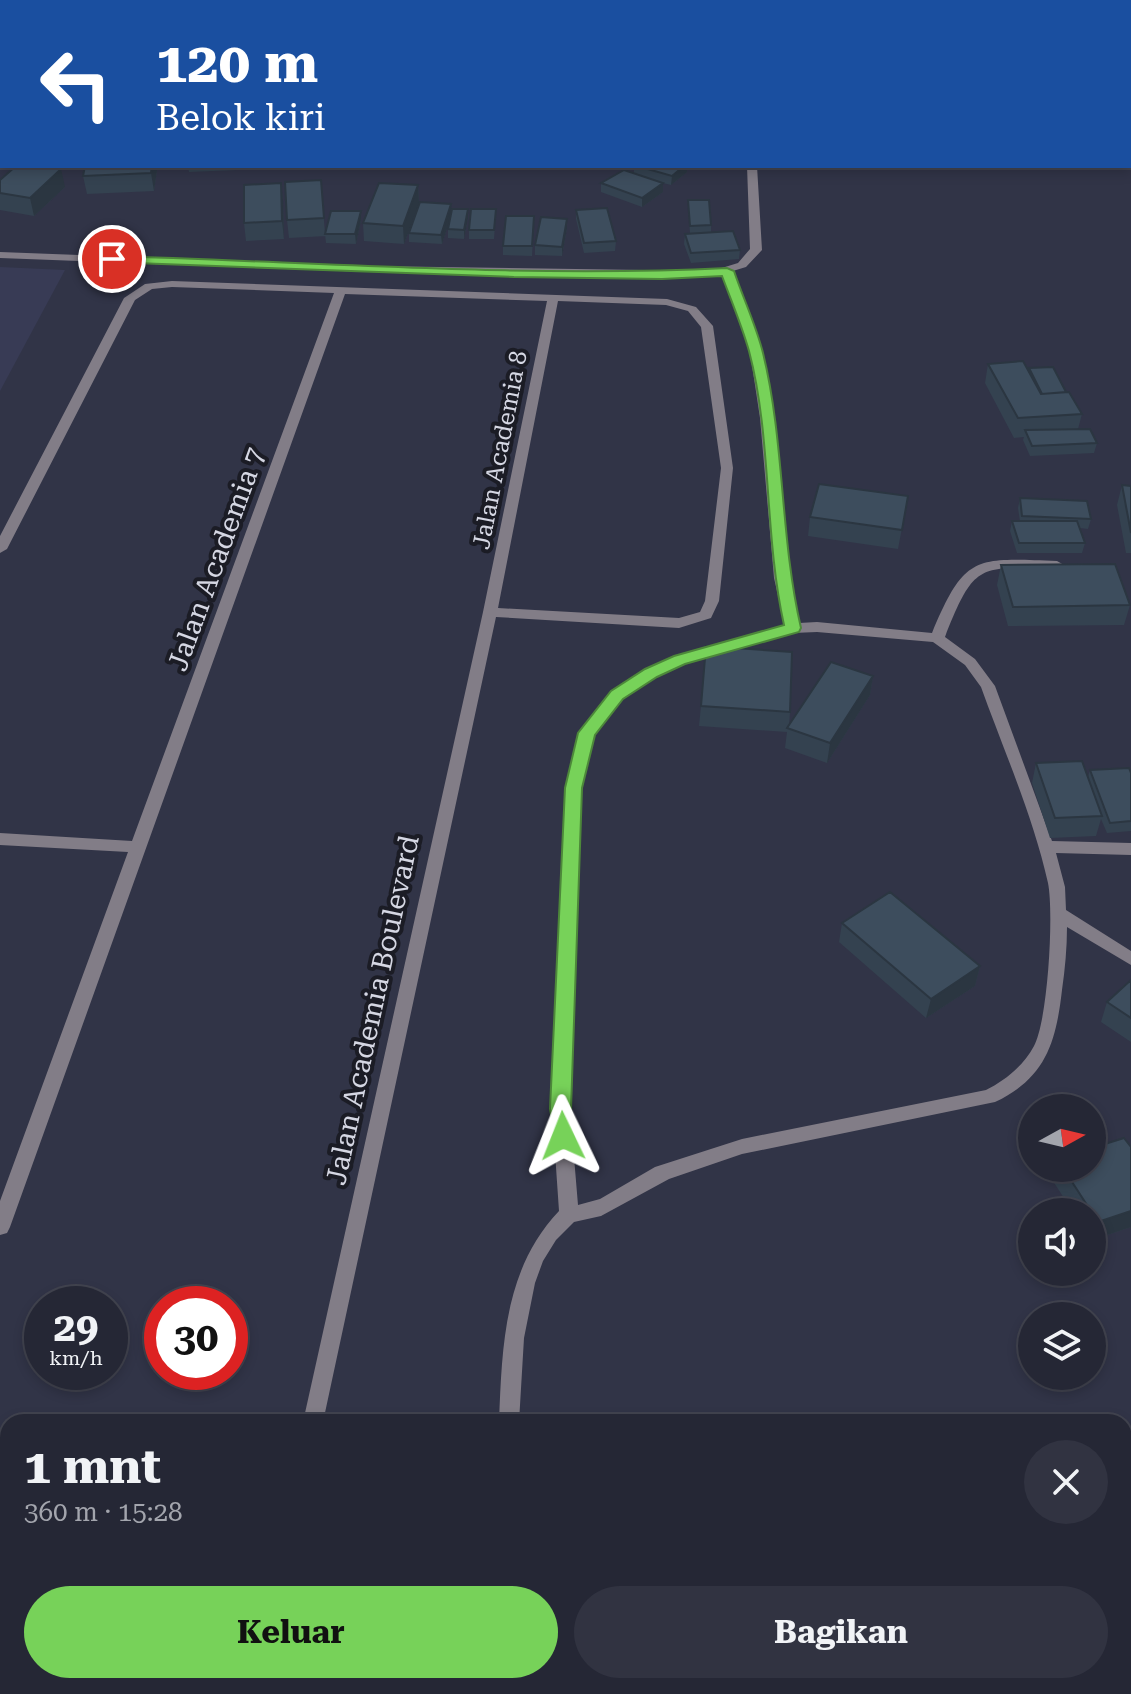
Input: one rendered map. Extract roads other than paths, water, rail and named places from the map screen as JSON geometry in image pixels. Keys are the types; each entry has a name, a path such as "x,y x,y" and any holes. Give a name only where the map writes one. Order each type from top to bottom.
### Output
{"street":[{"path":"0,255 485,272 669,275 727,271 751,258 756,250 752,168"},
{"path":"727,271 756,352 766,418 781,578 793,628"},
{"path":"0,549 130,298 149,286 341,289 667,302 692,309 707,326 727,468 712,601 706,615 679,623 490,612"},
{"name":"Jalan Academia 7","path":"0,1227 341,289"},
{"name":"Jalan Academia 8","path":"490,612 553,298"},
{"path":"937,638 959,585 973,570 990,564 1066,566"},
{"name":"Jalan Academia Boulevard","path":"315,1414 490,612"},
{"path":"509,1414 512,1347 529,1269 542,1243 569,1214 561,1109 573,788 587,733 617,695 651,673 679,660 793,628 817,627 937,638 970,662 988,686 1046,847 1057,887 1057,975 1049,1030 1041,1051 1010,1087 989,1097 828,1127 697,1160 654,1176 603,1208 586,1215 569,1214"},
{"path":"0,839 140,847"},
{"path":"1046,847 1131,849"},
{"path":"1059,914 1131,959"}]}
